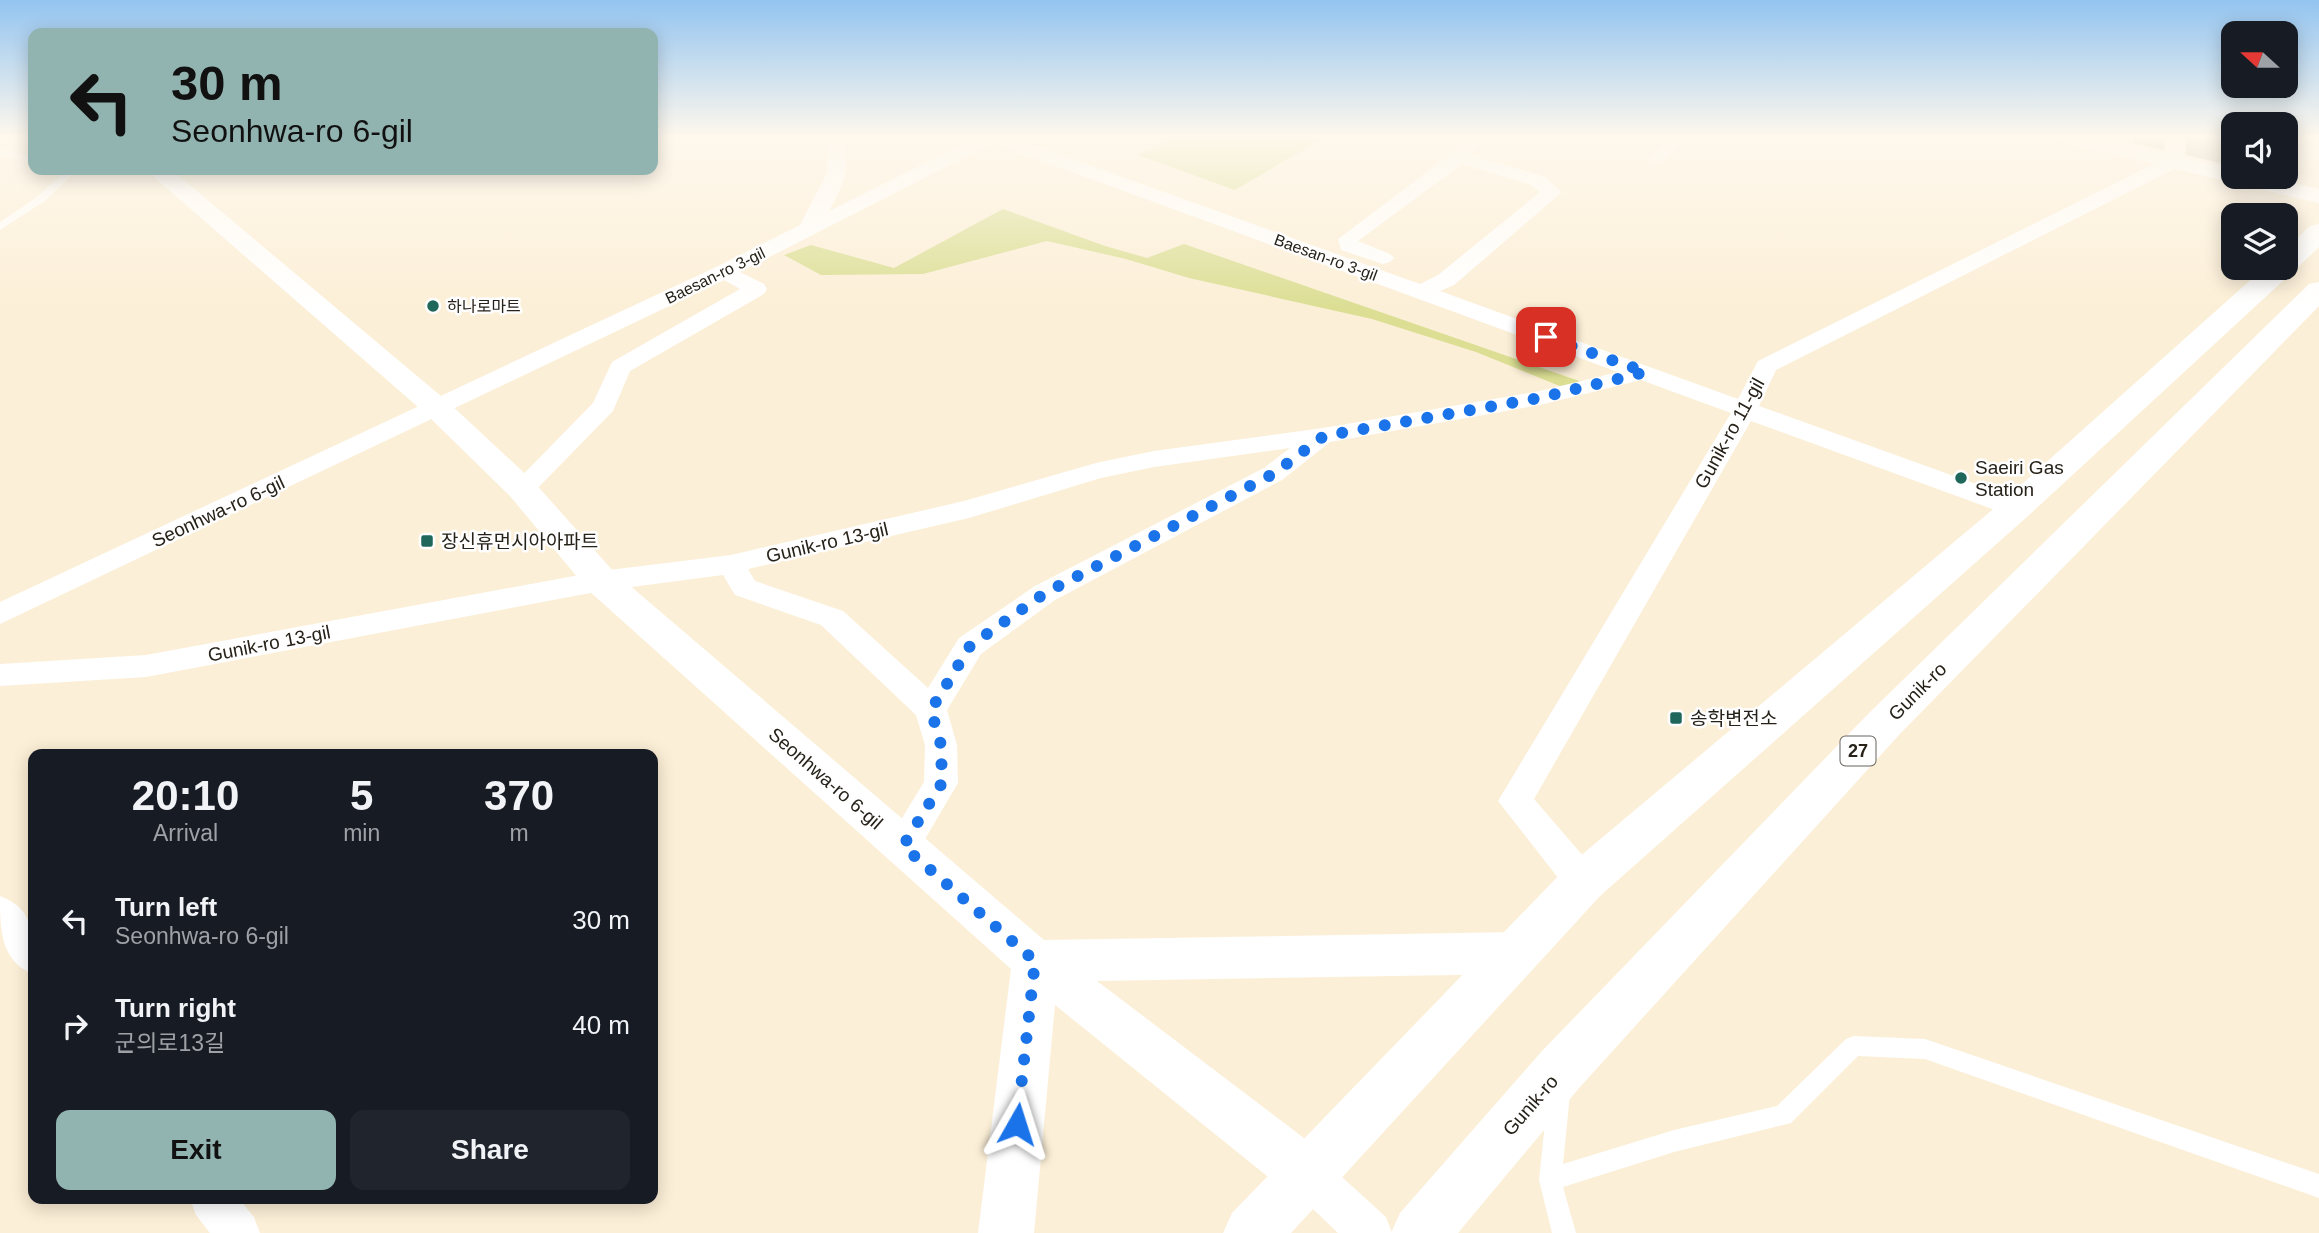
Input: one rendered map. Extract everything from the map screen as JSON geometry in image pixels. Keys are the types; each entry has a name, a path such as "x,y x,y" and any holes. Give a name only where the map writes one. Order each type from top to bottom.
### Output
{"main road":[{"path":"2298,252 2319,232"},
{"path":"1252,1233 1306,1172 1583,882 2016,509 2267,280"},
{"name":"Gunik-ro","path":"1420,1233 1561,1069 1883,724 2319,290"}],"street":[{"name":"Seonhwa-ro 6-gil","path":"187,195 436,408 523,489 601,581 903,846 1035,961 1306,1172"},
{"path":"809,228 828,195"},
{"name":"Baesan-ro 3-gil","path":"436,408 724,272 877,195"},
{"name":"Baesan-ro 3-gil","path":"1152,195 1746,408"},
{"name":"Baesan-ro 3-gil","path":"1408,195 1348,239 1348,246 1446,280"},
{"path":"1421,292 1446,280 1549,195"},
{"name":"Gunik-ro 11-gil","path":"1583,882 1515,801 1746,408 1766,366 2088,195"},
{"path":"523,489 604,406 620,367 756,289 724,272"},
{"name":"Gunik-ro 13-gil","path":"0,675 146,666 601,581 731,564 969,509 1096,471 1154,458 1324,436 1539,398 1646,372"},
{"name":"Seonhwa-ro 6-gil","path":"0,614 436,408"},
{"path":"1746,408 2016,509"},
{"path":"931,710 970,646 1045,593 1273,474 1324,436"},
{"path":"731,564 745,589 832,618 931,710 941,745 942,783 903,846"},
{"path":"0,912 28,950"},
{"path":"1006,1233 1035,961 1516,953"},
{"path":"1306,1172 1370,1233"},
{"path":"216,1204 238,1233"}],"lane":[{"path":"0,227 46,195"},
{"path":"1550,1180 1674,1142 1783,1115 1854,1046 1925,1049 2319,1186"},
{"path":"1561,1069 1550,1180 1564,1233"}],"green space":[{"path":"1003,209 1105,246 1147,258 1184,244 1585,383 1572,391 1476,352 1372,319 1189,278 1126,259 1047,241 923,274 821,275 784,255 811,245 894,268"}],"place":[{"name":"하나로마트","path":"433,306"},
{"name":"Saeiri Gas Station","path":"1961,478"},
{"name":"장신휴먼시아아파트","path":"427,541"},
{"name":"송학변전소","path":"1676,718"}],"route":[{"path":"1017,1124 1035,961 903,846 942,783 941,745 931,710 970,646 1045,593 1273,474 1324,436 1539,398 1646,372 1546,337"}]}
